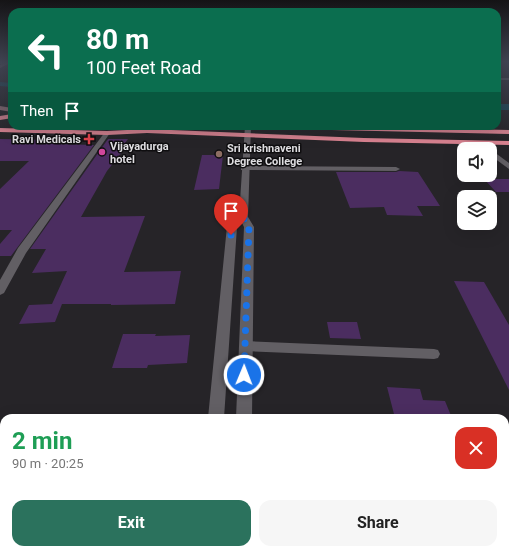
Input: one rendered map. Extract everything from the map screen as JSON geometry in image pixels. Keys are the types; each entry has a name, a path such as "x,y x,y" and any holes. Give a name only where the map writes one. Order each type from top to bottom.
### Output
{"highway":[{"path":"0,130 107,133 147,131 344,139 481,142"},
{"path":"344,130 344,139"},
{"path":"399,130 509,132"},
{"path":"497,143 509,143"}],"street":[{"path":"244,414 249,227 243,217 245,189 244,168 248,130"},
{"path":"0,290 22,251 107,133"},
{"path":"497,157 509,167"},
{"path":"244,168 396,169"},
{"path":"216,414 231,230 232,226 243,217"}],"lane":[{"path":"245,346 434,354"}],"building":[{"path":"0,139 59,140 54,144 94,145 11,256 0,256 0,244 12,230 0,230 0,189 29,161 0,161"},
{"path":"108,139 128,139 125,143 129,143 107,171 81,217 145,216 124,272 181,271 175,304 62,304 55,322 19,324 29,305 52,304 67,271 32,273 46,249 30,249"},
{"path":"202,155 223,155 219,189 194,190"},
{"path":"336,172 396,172 418,172 440,206 417,206 423,216 387,215 384,207 350,208"},
{"path":"497,179 509,179 509,192 497,192 497,190 494,190 487,182 497,182"},
{"path":"454,281 484,282 509,325 509,390"},
{"path":"327,322 357,322 361,339 330,338"},
{"path":"123,334 156,334 155,336 190,335 187,363 148,365 147,368 112,368"},
{"path":"387,387 420,389 423,400 445,401 450,414 394,414"}],"waterway":[{"path":"501,107 509,107"}],"place":[{"name":"Ravi Medicals","path":"89,139"},
{"name":"Vijayadurga hotel","path":"102,152"},
{"name":"Sri krishnaveni Degree College","path":"219,154"}],"route":[{"path":"231,235 232,226 243,217 249,227 244,375"}]}
